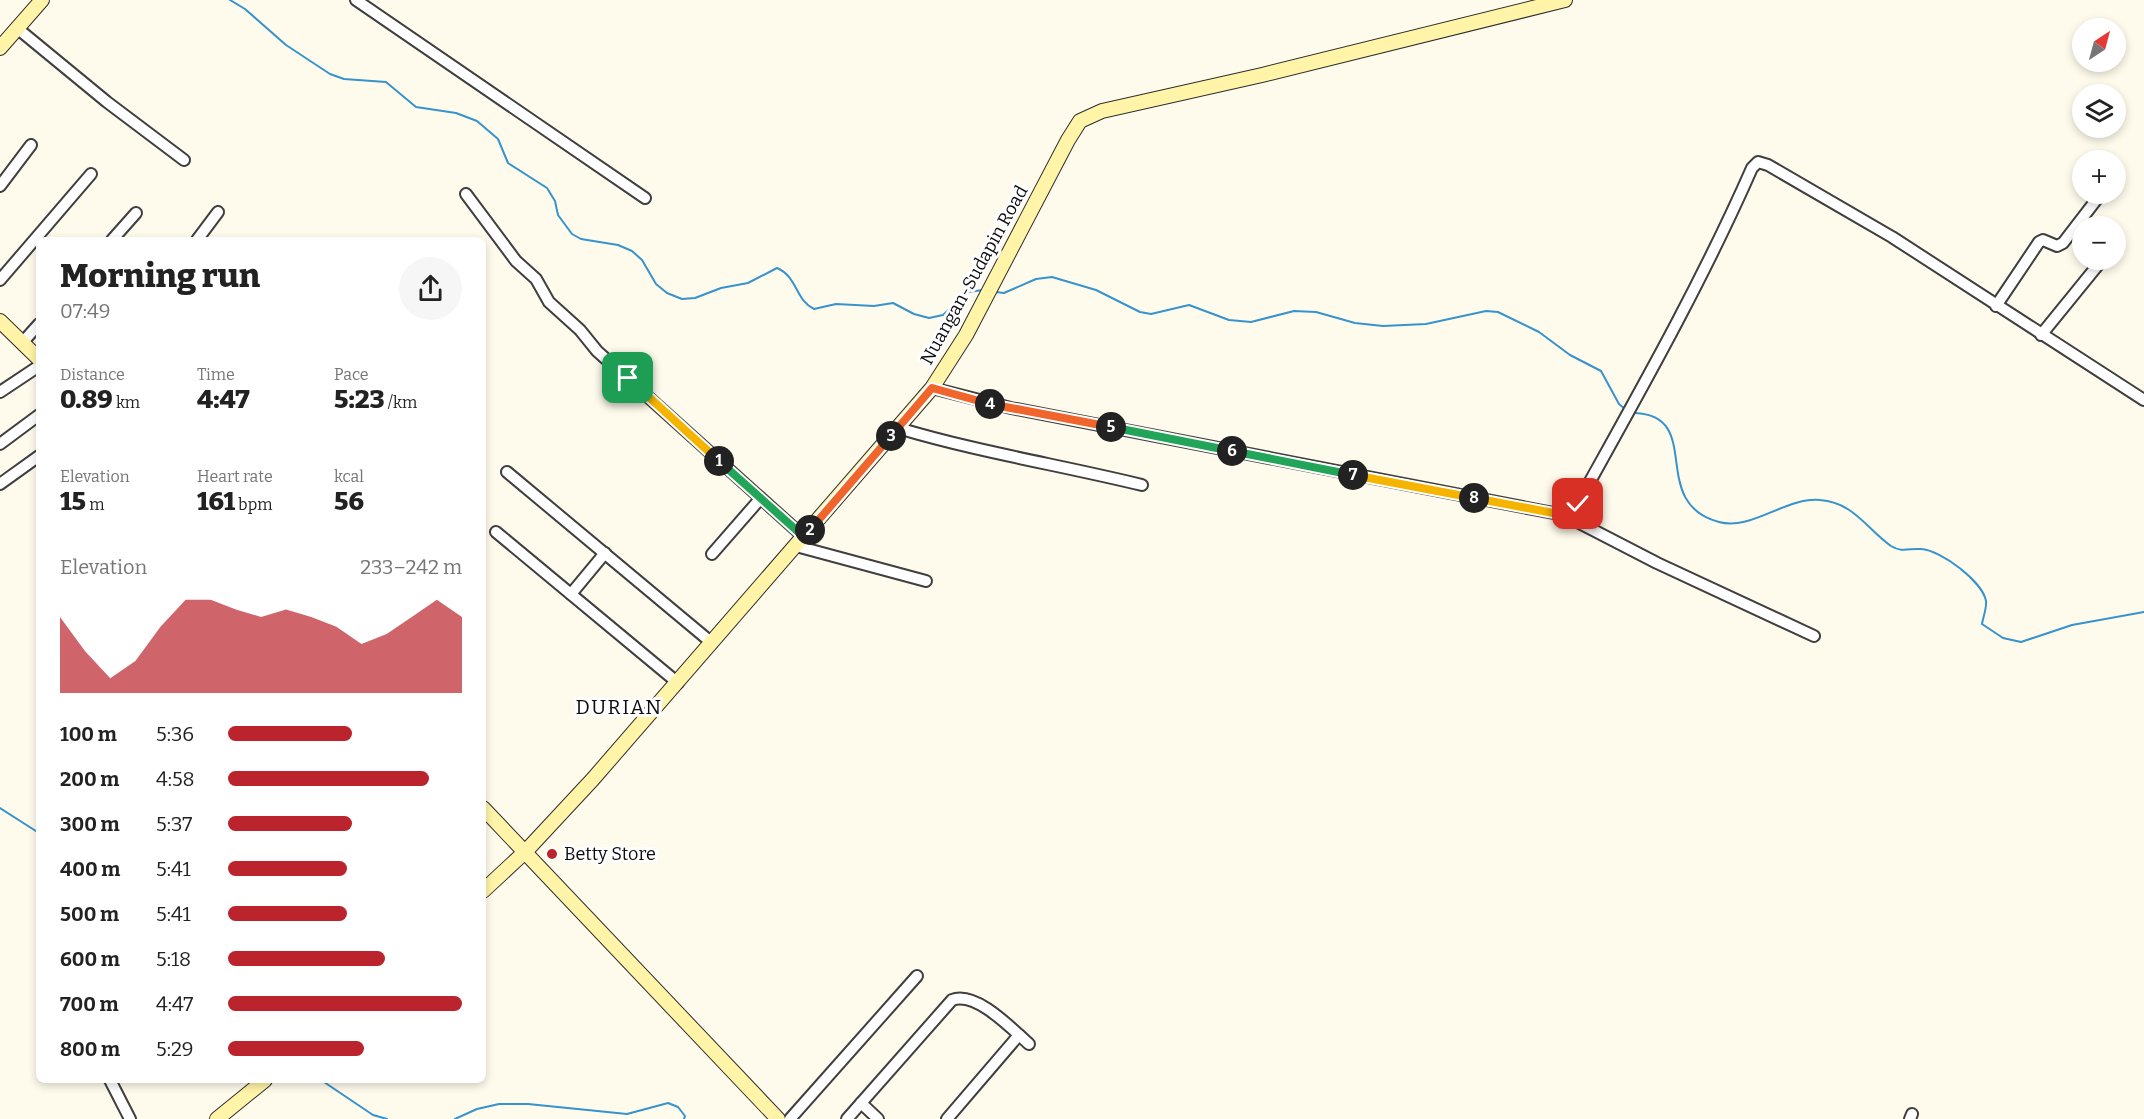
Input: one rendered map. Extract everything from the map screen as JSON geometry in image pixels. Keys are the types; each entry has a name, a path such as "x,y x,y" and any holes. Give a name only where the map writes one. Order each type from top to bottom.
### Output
{"street":[{"path":"0,48 42,0"},
{"path":"356,0 645,198"},
{"name":"Nuangan-Sudapin Road","path":"486,888 526,851 678,683 932,388 966,335 1080,121 1089,115 1565,0"},
{"path":"17,28 91,89 184,160"},
{"path":"0,186 30,145"},
{"path":"1564,515 1574,510 1578,504 1625,420 1699,282 1752,168 1758,162 1768,165 1892,237 2144,400"},
{"path":"37,237 91,174"},
{"path":"466,195 516,261 536,279 549,302 580,330 597,351 760,499 800,541 926,580"},
{"path":"1996,306 2039,242 2043,240 2057,246 2063,243 2093,204"},
{"path":"199,237 218,212"},
{"path":"115,237 136,213"},
{"path":"0,280 36,238"},
{"path":"2041,335 2094,270"},
{"path":"0,321 36,356"},
{"path":"22,343 36,327"},
{"path":"2,385 36,368"},
{"path":"932,388 1002,406 1564,515 1657,563 1814,636"},
{"path":"0,444 36,417"},
{"path":"898,428 992,453 1070,467 1142,485"},
{"path":"0,484 36,458"},
{"path":"507,472 712,643"},
{"path":"712,554 760,499"},
{"path":"496,532 678,683"},
{"path":"571,594 605,554"},
{"path":"486,811 778,1119"},
{"path":"790,1119 917,976"},
{"path":"847,1119 952,1000 966,997 977,1002 1029,1044"},
{"path":"947,1119 1019,1035"},
{"path":"112,1083 130,1119"},
{"path":"217,1119 261,1083"},
{"path":"861,1102 878,1119"}],"waterway":[{"path":"230,0 245,9 286,45 330,74 344,79 386,82 416,107 456,113 477,121 498,139 508,163 547,188 555,201 558,215 572,234 581,239 618,245 632,251 642,260 656,284 667,293 682,299 695,298 721,288 748,283 777,268 789,277 803,300 814,309 836,304 874,306 893,303 914,314 929,318 943,315 968,292 983,290"},
{"path":"996,292 1004,293 1036,279 1052,277 1096,290 1140,312 1151,314 1189,305 1229,320 1251,322 1294,311 1316,312 1355,323 1383,326 1426,324 1486,311 1498,312 1539,332 1570,355 1601,371 1619,404 1625,409"},
{"path":"1635,413 1656,418 1668,429 1685,497 1698,512 1719,522 1731,524 1744,522 1807,500 1832,502 1842,506 1859,517 1891,546 1902,550 1929,551 1960,568 1983,593 1986,604 1982,624 2003,638 2021,642 2072,625 2144,612"},
{"path":"0,808 36,831"},
{"path":"325,1083 373,1115 387,1119"},
{"path":"455,1119 477,1109 499,1104 528,1104 627,1114 668,1103 678,1107 685,1116 684,1119"}],"place":[{"name":"Betty Store","path":"552,854"}],"district":[{"name":"DURIAN","path":"619,707"}],"route":[{"path":"628,378 804,537 932,388 985,402 1552,514 1564,515 1574,510 1578,504"}]}
